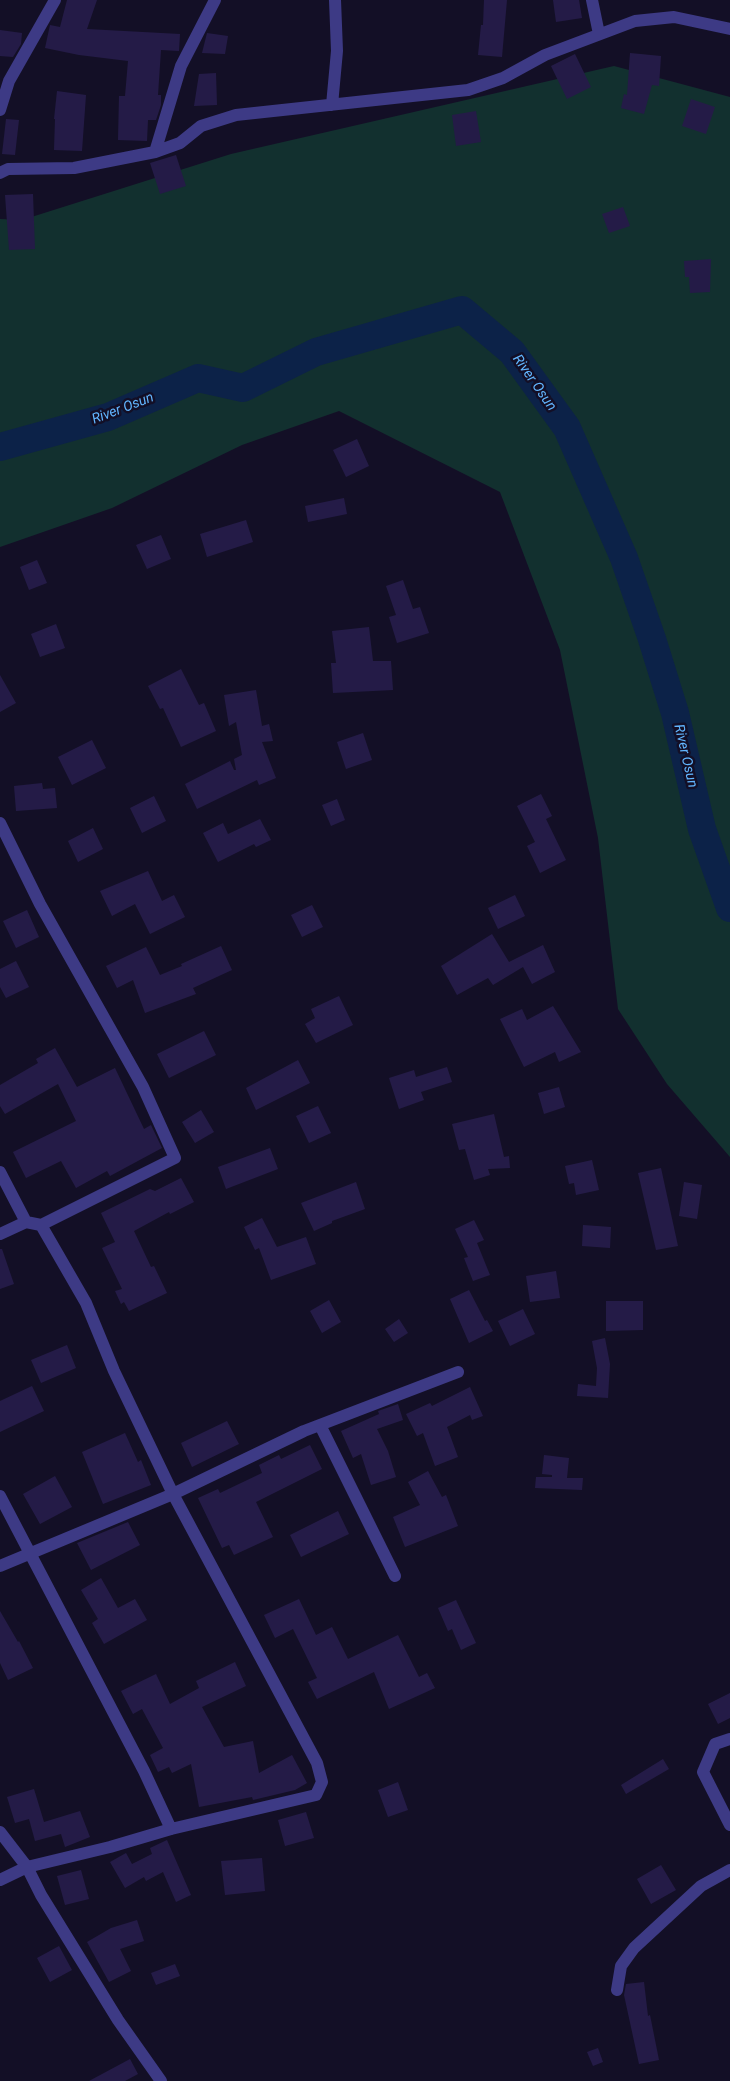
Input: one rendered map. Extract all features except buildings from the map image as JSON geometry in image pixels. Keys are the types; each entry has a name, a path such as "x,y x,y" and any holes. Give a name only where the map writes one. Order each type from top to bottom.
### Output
{"street":[{"path":"0,110 5,79 56,0"},
{"path":"156,152 180,66 215,0"},
{"path":"332,105 337,51 335,0"},
{"path":"592,0 599,34"},
{"path":"0,173 8,169 74,168 156,152 180,143 201,126 236,115 468,90 503,78 545,55 635,21 674,17 730,29"},
{"path":"0,823 40,904 143,1087 175,1158 41,1226 26,1222 0,1234"},
{"path":"0,1172 26,1222"},
{"path":"0,1880 27,1866 110,1847 171,1829 316,1795 322,1782 317,1764 173,1494 114,1371 86,1303 41,1226"},
{"path":"0,1566 173,1494 320,1425 458,1372"},
{"path":"320,1425 394,1576"},
{"path":"0,1496 144,1771 171,1829"},
{"path":"730,1739 716,1744 703,1772 730,1825"},
{"path":"0,1832 27,1866 41,1895 118,2020 161,2081"},
{"path":"617,1990 621,1966 634,1948 701,1886 730,1870"}],"green space":[{"path":"614,66 730,97 730,1157 667,1084 618,1009 598,838 560,650 500,492 339,411 242,445 112,508 0,547 0,219 22,220 231,154"}],"waterway":[{"name":"River Osun","path":"0,447 108,417 198,378 243,388 316,352 462,310 512,352 567,428 624,558 652,639 675,713 702,829 730,908"}]}
